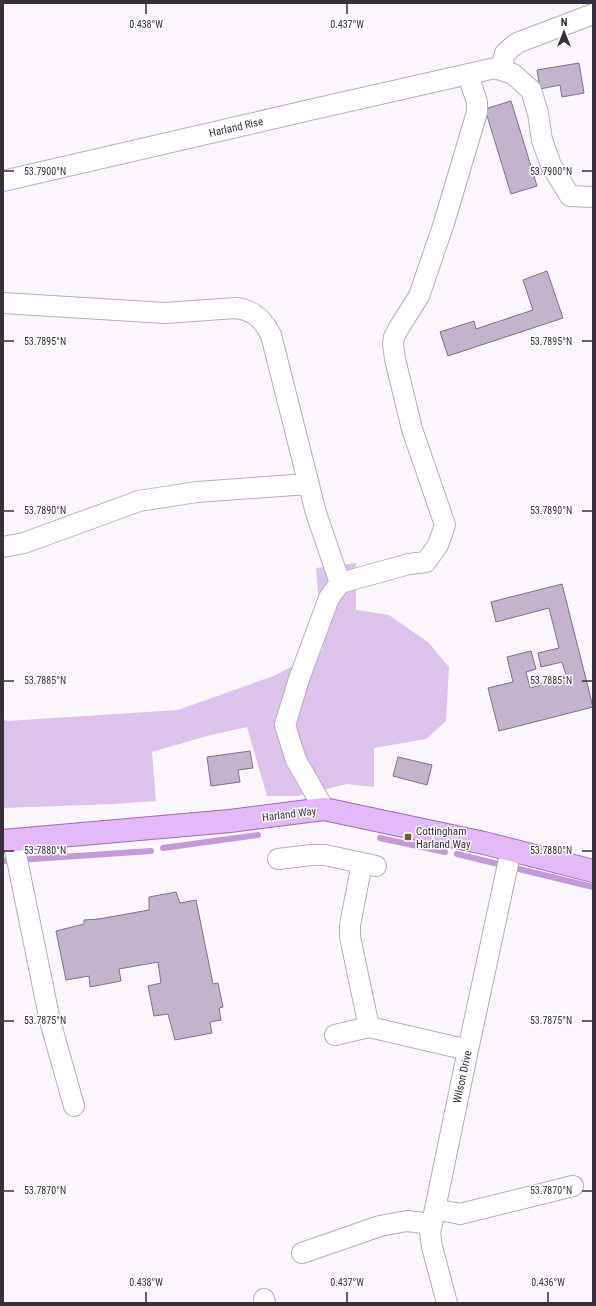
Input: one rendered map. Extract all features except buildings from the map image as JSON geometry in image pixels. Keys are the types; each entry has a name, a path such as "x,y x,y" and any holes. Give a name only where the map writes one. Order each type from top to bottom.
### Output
{"main road":[{"name":"Harland Way","path":"8,841 230,821 324,809 511,850 593,871"}],"street":[{"path":"593,14 517,43 506,53 501,70 513,74 531,90 538,113 542,140 550,165 570,196 593,197"},
{"name":"Harland Rise","path":"3,181 495,68 501,70"},
{"path":"324,809 296,760 285,725 299,678 329,598 340,583 410,564 426,562 438,545 446,525 412,429 395,359 393,344 394,337 418,296 444,223 477,112 477,102 468,75"},
{"path":"3,303 165,313 236,308 244,309 253,313 264,322 271,335 316,513 340,583"},
{"path":"3,547 24,543 139,502 197,492 308,484"},
{"path":"8,841 50,1021 74,1106"},
{"name":"Wilson Drive","path":"447,1303 432,1248 430,1232 511,850"},
{"path":"278,859 325,855 369,864 350,925 350,937 369,1027"},
{"path":"335,1035 369,1027 468,1050"},
{"path":"302,1253 380,1226 434,1216 460,1214 573,1186"}],"shaded area":[{"path":"356,563 356,610 389,615 429,643 449,667 446,721 426,739 374,748 374,787 347,784 298,796 267,796 247,727 207,736 152,752 156,801 3,808 3,719 7,721 178,710 276,675 323,650 316,568"}],"waterway":[{"path":"163,848 258,835"},
{"path":"380,838 445,852"},
{"path":"3,861 151,851"},
{"path":"457,854 593,887"}],"place":[{"name":"Cottingham Harland Way","path":"408,837"}]}
